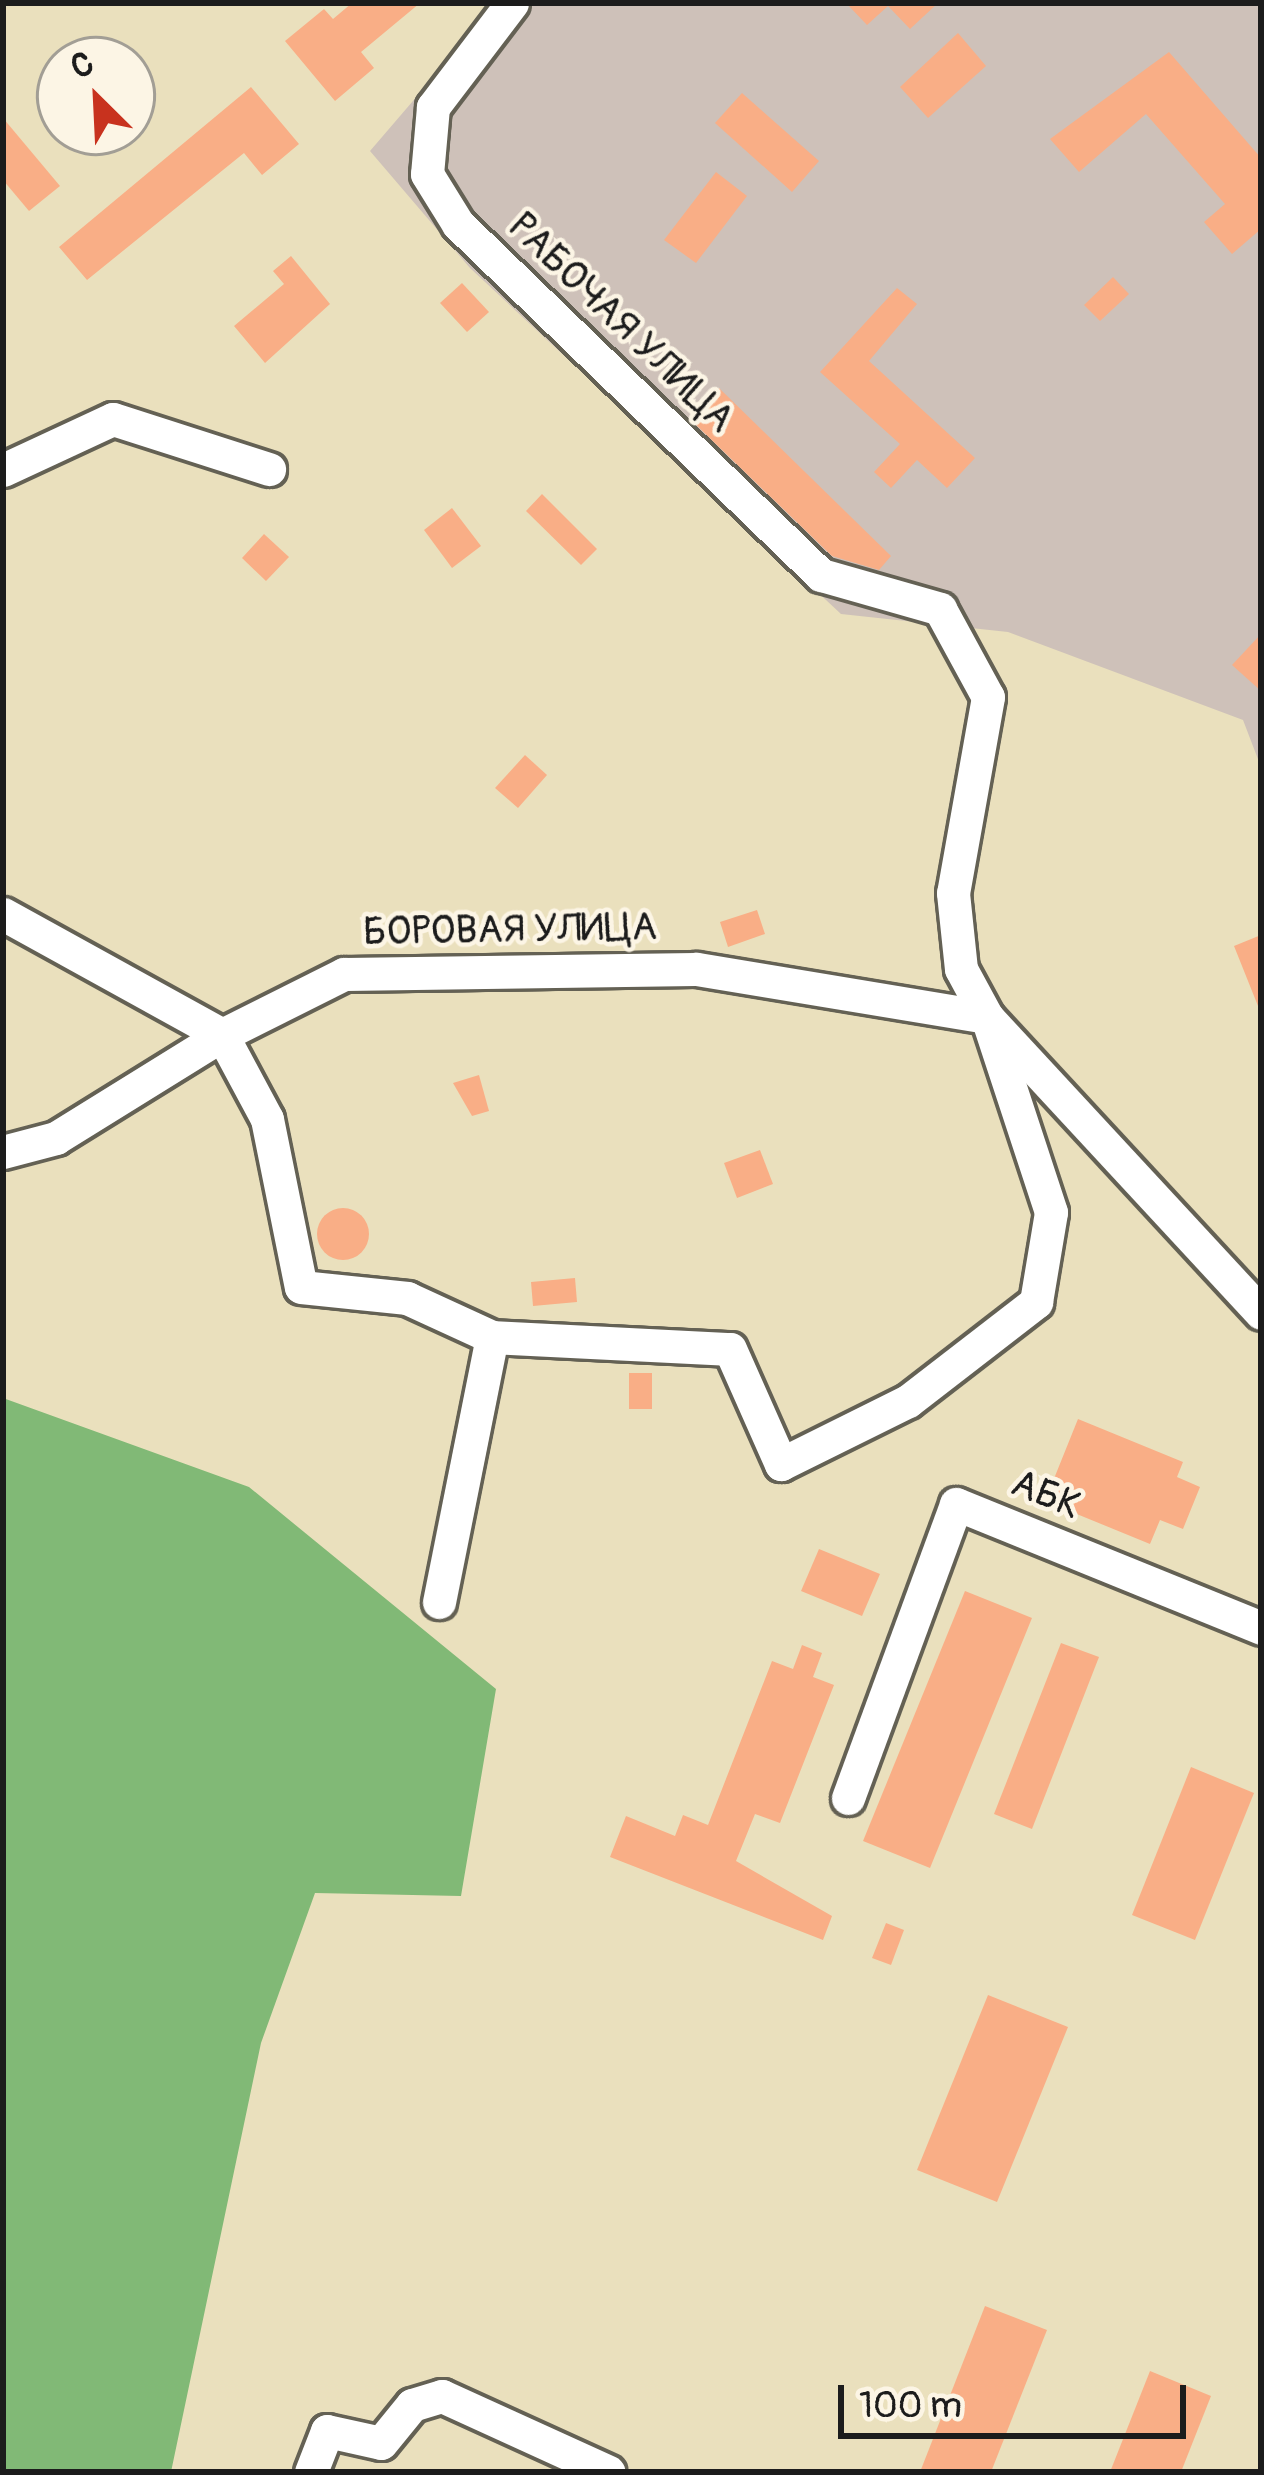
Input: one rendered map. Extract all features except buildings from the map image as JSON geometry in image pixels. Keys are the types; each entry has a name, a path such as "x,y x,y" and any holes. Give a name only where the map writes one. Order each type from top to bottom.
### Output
{"street":[{"name":"РАБОЧАЯ УЛИЦА","path":"512,3 445,84 425,129 427,174 458,224 821,575 940,609 988,697 952,932 987,1017"},
{"path":"3,470 113,419 269,469"},
{"path":"3,914 222,1035 267,1119 301,1287 406,1298 492,1336 730,1349 781,1464 908,1401 1036,1302 1051,1212 987,1017"},
{"name":"БОРОВАЯ УЛИЦА","path":"3,1152 56,1138 222,1035 344,974 696,969 987,1017"},
{"path":"987,1017 1261,1313"},
{"path":"439,1603 492,1336"},
{"name":"АБК","path":"848,1798 956,1504 1261,1628"},
{"path":"311,2472 327,2431 381,2443 412,2404 442,2396 609,2472"}],"shaded area":[{"path":"497,3 1261,3 1261,767 1243,720 1008,632 841,614 470,268 370,151"}],"green space":[{"path":"3,1398 249,1487 496,1689 461,1896 315,1893 261,2043 171,2472 3,2472"}]}
